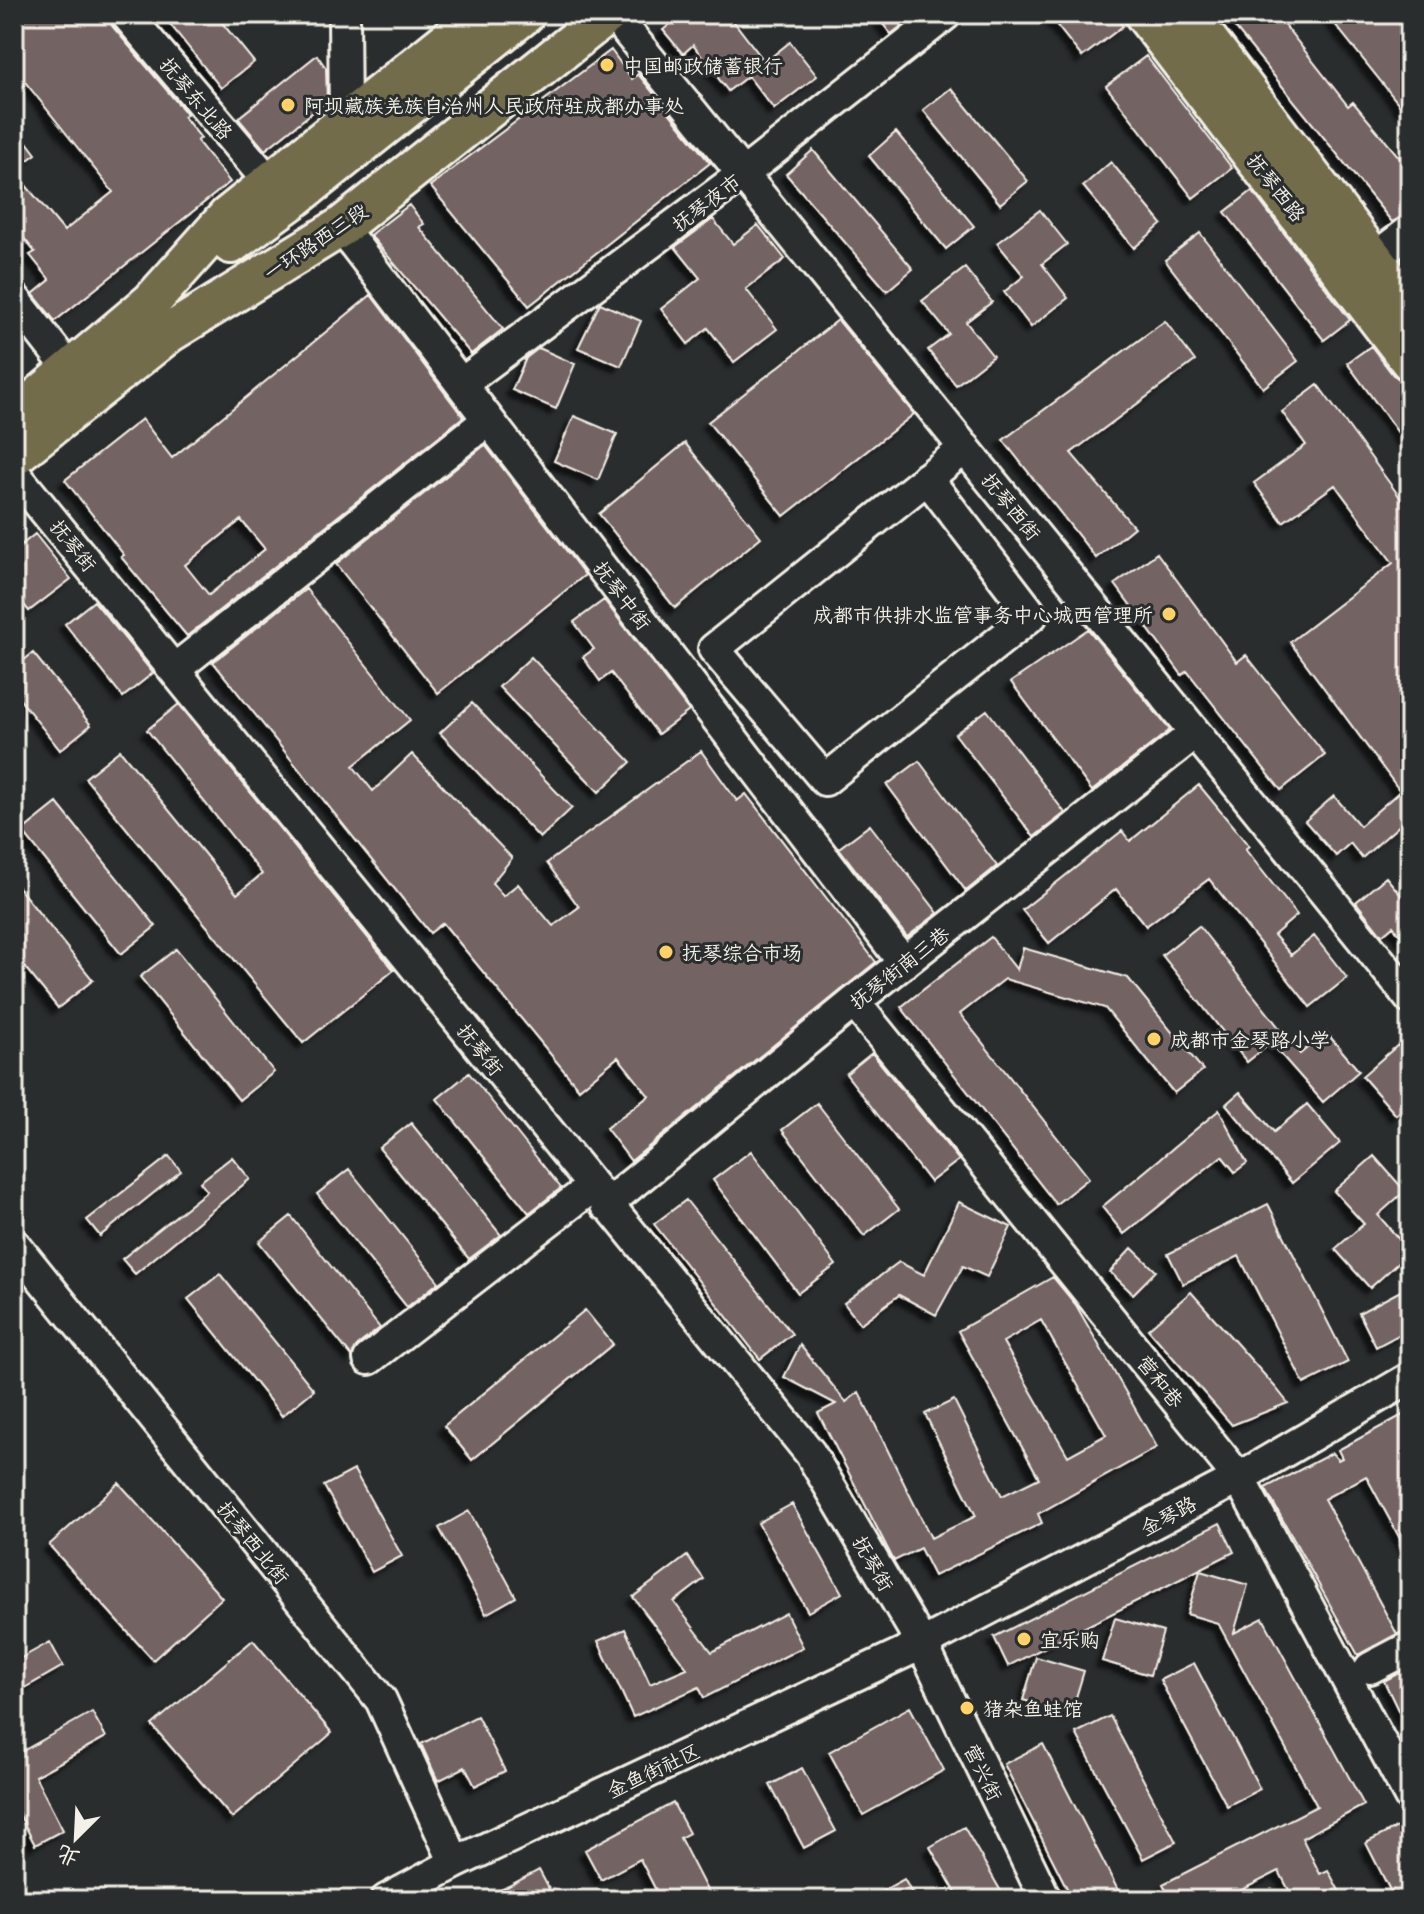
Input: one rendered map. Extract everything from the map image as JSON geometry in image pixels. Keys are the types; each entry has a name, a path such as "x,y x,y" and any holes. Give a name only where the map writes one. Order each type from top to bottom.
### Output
{"main road":[{"name":"一环路西三段","path":"306,205 345,123 480,14"},
{"path":"306,205 525,14"},
{"path":"160,317 306,205 569,14"},
{"name":"一环路西三段","path":"14,456 160,317 306,205 610,14"},
{"name":"抚琴西路","path":"1144,14 1410,361"},
{"name":"抚琴西路","path":"1188,14 1368,264 1410,306"},
{"name":"一环路西三段","path":"14,417 70,370 160,317"}],"street":[{"name":"抚琴东北路","path":"126,14 306,205"},
{"path":"344,14 345,123"},
{"name":"抚琴西街","path":"610,14 1410,998"},
{"name":"抚琴夜市","path":"461,384 743,174 946,14"},
{"name":"抚琴中街","path":"306,205 461,384 904,963"},
{"path":"1368,264 1410,231"},
{"path":"14,298 70,370"},
{"path":"175,669 488,420"},
{"path":"927,478 1032,615 825,780 714,649 927,478 965,448"},
{"name":"抚琴街","path":"14,473 810,1453 922,1644"},
{"name":"抚琴街南三巷","path":"369,1359 599,1196 854,1002 1195,733"},
{"name":"营和巷","path":"854,1002 1239,1478 1410,1797"},
{"name":"抚琴西北街","path":"14,1244 381,1700 455,1863"},
{"name":"金琴路","path":"922,1644 1239,1478 1410,1378"},
{"name":"金鱼街社区","path":"386,1900 455,1863 922,1644"},
{"name":"营兴街","path":"922,1644 1046,1900"},
{"path":"1370,1668 1410,1647"}],"building":[{"path":"23,14 108,14 112,26 187,114 184,117 201,138 197,141 230,182 55,321 33,294 50,280 30,255 35,252 14,226 14,171 64,231 113,192 14,68 14,21"},
{"path":"162,14 215,14 254,62 221,88"},
{"path":"682,14 728,14 765,62 790,42 817,76 774,109 748,76 728,91 693,45 683,54 663,30"},
{"path":"875,14 917,14 891,34"},
{"path":"1048,14 1113,14 1123,26 1082,57"},
{"path":"1224,14 1276,14 1348,106 1353,102 1410,170 1410,213 1392,222"},
{"path":"1327,14 1393,14 1410,35 1410,118"},
{"path":"611,50 632,79 638,74 710,163 529,306 430,186"},
{"name":"阿坝藏族羌族自治州人民政府驻成都办事处","path":"317,55 326,68 327,101 265,150 238,118"},
{"path":"1146,56 1232,168 1193,198 1106,86"},
{"path":"951,88 1028,181 1000,204 923,110"},
{"path":"14,125 36,154 14,170"},
{"path":"896,132 974,226 946,249 869,156"},
{"path":"813,150 913,269 887,291 786,174"},
{"path":"1111,162 1162,224 1134,248 1083,186"},
{"path":"1252,191 1350,320 1324,340 1225,212"},
{"path":"409,205 424,224 419,227 503,329 471,354 370,235"},
{"path":"1040,210 1067,244 1042,264 1068,298 1031,327 1004,292 1024,276 997,243"},
{"path":"713,219 733,244 758,225 785,259 746,289 777,329 734,362 708,328 688,344 661,309 700,278 675,247"},
{"path":"1200,233 1298,361 1263,388 1165,260"},
{"path":"965,268 992,302 966,322 993,356 956,385 928,350 949,334 922,301"},
{"path":"371,295 463,417 187,636 121,557 124,555 65,480 142,419 172,458","holes":["241,520 265,549 209,595 185,565"]},
{"path":"600,303 641,321 621,366 578,348"},
{"path":"838,320 914,414 784,516 708,422"},
{"path":"1165,321 1195,361 1071,453 1134,527 1096,558 1003,440"},
{"path":"1371,346 1393,375 1410,383 1410,449 1347,363"},
{"path":"539,348 575,364 556,409 512,390 526,358"},
{"path":"1318,385 1410,511 1410,816 1362,858 1350,843 1336,856 1305,821 1334,796 1360,826 1400,791 1290,642 1393,563 1335,485 1283,522 1254,483 1306,445 1282,412"},
{"path":"574,416 617,434 598,480 554,461"},
{"path":"685,443 761,537 675,608 599,514"},
{"path":"485,445 585,575 438,693 336,564"},
{"path":"35,534 71,579 29,611 14,593 14,551"},
{"path":"1157,553 1237,662 1246,655 1325,755 1281,790 1187,671 1182,675 1115,584"},
{"path":"306,589 410,720 353,766 373,791 412,754 512,858 492,883 503,896 518,884 553,926 579,907 547,863 701,751 737,801 746,794 876,962 631,1161 606,1128 649,1096 618,1057 579,1089 443,923 430,933 213,662"},
{"path":"604,600 689,711 658,734 611,673 600,681 583,657 594,649 574,622"},
{"path":"94,601 153,673 123,697 65,624"},
{"path":"1088,629 1170,730 1092,791 1011,682"},
{"path":"33,653 91,725 60,750 14,692 14,668"},
{"path":"531,657 631,762 599,792 499,687"},
{"path":"472,703 572,808 540,838 440,733"},
{"path":"179,704 394,970 303,1043 85,778 120,750 237,894 262,874 147,730"},
{"path":"987,710 1065,813 1034,837 955,734"},
{"path":"919,761 997,866 966,891 887,785"},
{"path":"1199,785 1249,846 1245,849 1297,915 1274,935 1291,955 1314,936 1347,978 1310,1007 1209,879 1146,926 1116,889 1049,943 1022,910 1122,831 1130,841"},
{"path":"57,803 156,926 121,954 22,831"},
{"path":"870,825 938,913 907,937 839,848"},
{"path":"1386,877 1410,906 1410,947 1393,926 1382,935 1356,902"},
{"path":"14,882 93,980 58,1008 14,954"},
{"path":"1199,926 1300,1054 1326,1032 1359,1071 1323,1102 1271,1043 1247,1062 1162,955"},
{"path":"991,937 1017,970 1023,948 1128,978 1203,1070 1174,1093 1105,1008 1005,979 960,1014 1089,1178 1056,1204 901,1007"},
{"path":"176,949 274,1072 239,1100 140,977"},
{"path":"1398,1045 1410,1059 1410,1103 1396,1115 1362,1076"},
{"path":"872,1053 959,1160 930,1182 846,1074"},
{"path":"469,1073 561,1188 529,1213 437,1099"},
{"path":"1240,1092 1274,1132 1307,1104 1340,1143 1292,1183 1226,1104"},
{"path":"817,1103 899,1209 864,1236 782,1130"},
{"path":"1219,1110 1247,1163 1235,1172 1222,1156 1124,1234 1102,1207"},
{"path":"411,1123 501,1235 469,1259 379,1148"},
{"path":"751,1151 836,1265 798,1293 713,1180"},
{"path":"169,1156 181,1171 100,1236 87,1220"},
{"path":"1374,1156 1405,1191 1378,1215 1410,1252 1370,1288 1335,1249 1364,1224 1334,1191"},
{"path":"232,1157 250,1179 135,1274 122,1259 207,1191 200,1182"},
{"path":"349,1169 439,1282 407,1307 317,1194"},
{"path":"686,1200 792,1334 760,1359 654,1224"},
{"path":"959,1202 1011,1227 987,1277 963,1266 936,1315 899,1295 860,1324 844,1303 899,1262 924,1275"},
{"path":"1268,1204 1348,1362 1304,1384 1239,1256 1183,1284 1168,1254"},
{"path":"291,1216 380,1328 358,1345 352,1357 259,1242"},
{"path":"1132,1248 1156,1271 1133,1294 1110,1272"},
{"path":"220,1274 314,1390 282,1416 188,1299"},
{"path":"1053,1277 1076,1305 1157,1447 1038,1514 1042,1523 934,1576 920,1548 894,1561 818,1413 836,1404 784,1377 800,1345 846,1402 859,1392 931,1538 976,1516 925,1414 954,1400 1002,1496 1039,1478 958,1331","holes":["1041,1320 1106,1435 1068,1456 1003,1342"]},
{"path":"1410,1286 1410,1329 1376,1347 1359,1313"},
{"path":"1191,1292 1288,1403 1232,1425 1148,1329"},
{"path":"585,1310 613,1344 472,1460 444,1426"},
{"path":"1410,1411 1410,1557 1366,1476 1324,1499 1397,1634 1358,1655 1265,1488 1332,1453 1338,1460 1342,1458 1338,1450"},
{"path":"354,1470 402,1556 372,1572 324,1486"},
{"path":"119,1483 222,1598 153,1660 49,1545"},
{"path":"792,1504 842,1593 808,1612 758,1523"},
{"path":"469,1511 516,1597 486,1614 439,1528"},
{"path":"1220,1523 1234,1552 1008,1666 994,1637"},
{"path":"687,1556 704,1579 674,1602 712,1652 786,1613 803,1647 704,1698 699,1687 633,1717 598,1641 625,1629 650,1684 687,1668 633,1597"},
{"path":"1200,1571 1248,1585 1234,1633 1263,1618 1364,1805 1302,1838 1320,1874 1328,1870 1344,1900 1294,1900 1279,1871 1222,1900 1171,1900 1163,1884 1317,1806 1218,1623 1187,1614"},
{"path":"1115,1618 1163,1632 1150,1675 1102,1661"},
{"path":"253,1640 332,1733 232,1818 152,1725"},
{"path":"50,1642 63,1666 14,1694 14,1662"},
{"path":"1036,1657 1084,1671 1071,1714 1023,1700"},
{"path":"1194,1663 1260,1789 1227,1806 1160,1680"},
{"path":"1410,1667 1410,1735 1384,1681"},
{"path":"910,1707 944,1770 863,1815 829,1752"},
{"path":"92,1712 106,1737 35,1776 63,1830 35,1845 14,1804 14,1756"},
{"path":"477,1716 505,1771 475,1786 465,1767 438,1781 421,1744"},
{"path":"1110,1716 1176,1842 1143,1859 1076,1733"},
{"path":"1043,1744 1123,1900 1073,1900 1004,1764"},
{"path":"802,1768 836,1831 804,1848 770,1785"},
{"path":"673,1803 689,1833 680,1838 712,1900 661,1900 640,1859 601,1880 585,1850"},
{"path":"1405,1823 1410,1834 1410,1900 1395,1900 1366,1843"},
{"path":"964,1827 1006,1900 960,1900 930,1847"},
{"path":"539,1870 555,1900 482,1900"},
{"path":"904,1879 916,1900 866,1900"}],"place":[{"name":"中国邮政储蓄银行","path":"607,65"},
{"name":"阿坝藏族羌族自治州人民政府驻成都办事处","path":"288,105"},
{"name":"成都市供排水监管事务中心城西管理所","path":"1169,614"},
{"name":"抚琴综合市场","path":"666,952"},
{"name":"成都市金琴路小学","path":"1154,1039"},
{"name":"宜乐购","path":"1024,1639"},
{"name":"猪杂鱼蛙馆","path":"967,1708"}]}
